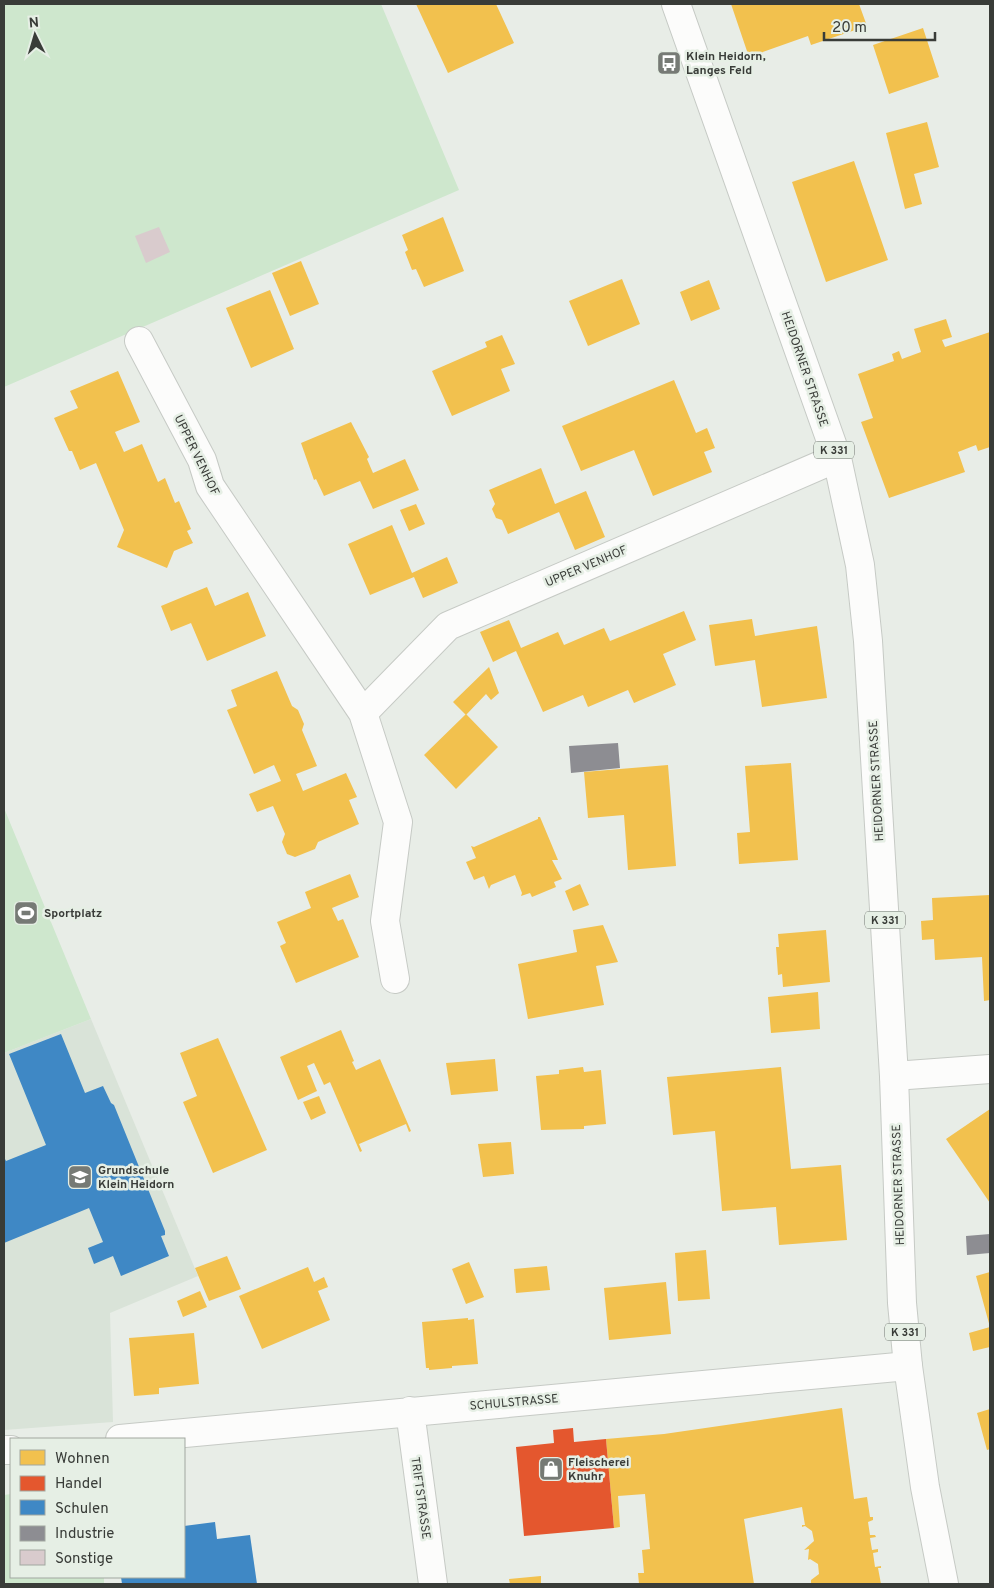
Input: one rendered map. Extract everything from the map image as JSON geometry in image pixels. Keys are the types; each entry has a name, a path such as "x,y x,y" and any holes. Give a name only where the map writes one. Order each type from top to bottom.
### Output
{"street":[{"name":"HEIDORNER STRASSE","path":"676,4 837,458 860,565 868,640 894,1076 902,1303 908,1366 926,1487 944,1584"},
{"name":"UPPER VENHOF","path":"139,341 202,460 210,486 363,713 398,822 386,921 395,979"},
{"name":"UPPER VENHOF","path":"363,713 448,626 837,458"},
{"path":"894,1076 990,1069"},
{"name":"SCHULSTRASSE","path":"130,1438 908,1366"},
{"name":"TRIFTSTRASSE","path":"410,1411 433,1584"}],"shaded area":[{"name":"Grundschule Klein Heidorn","path":"91,1019 198,1276 110,1313 113,1422 4,1430 4,1053"}],"green space":[{"path":"4,4 381,4 459,190 4,387"},
{"name":"Sportplatz","path":"4,808 91,1019 4,1053"},
{"path":"10,1494 10,1578 104,1578 104,1584 4,1584 4,1495"}],"building: Wohnen":[{"path":"416,4 496,4 514,43 448,73"},
{"path":"731,4 859,4 867,26 811,45 808,36 749,57"},
{"path":"923,28 939,77 889,94 873,45"},
{"path":"927,122 939,167 914,174 922,204 905,209 886,133"},
{"path":"854,161 888,260 826,282 792,182"},
{"path":"443,217 464,271 424,287 416,269 412,270 405,252 408,250 402,235"},
{"path":"301,261 319,304 290,316 272,273"},
{"path":"622,279 640,324 588,346 569,301"},
{"path":"709,280 720,309 691,321 680,292"},
{"path":"270,290 294,349 251,368 226,308"},
{"path":"946,319 952,337 942,340 945,347 990,332 990,447 978,451 976,445 958,452 965,472 889,498 861,422 873,418 858,374 894,361 892,354 899,351 902,359 921,352 914,329"},
{"path":"502,335 515,364 501,369 510,391 452,416 432,371 487,347 485,342"},
{"path":"118,371 140,422 115,432 124,452 142,444 158,482 165,478 175,503 179,501 191,529 187,531 193,543 174,551 167,568 117,547 124,530 96,463 80,470 54,418 78,408 70,391"},
{"path":"674,380 696,433 707,428 715,448 704,452 712,472 653,496 634,450 581,471 562,426"},
{"path":"351,422 369,457 367,459 373,473 405,459 419,490 373,509 360,481 324,496 316,479 314,480 301,443"},
{"path":"541,468 555,504 586,491 605,537 575,550 559,512 508,534 502,520 496,518 492,509 495,504 489,490"},
{"path":"416,504 425,524 409,531 400,510"},
{"path":"392,525 412,573 447,557 458,583 423,598 414,577 370,595 348,544"},
{"path":"207,587 215,606 248,592 266,636 207,661 191,623 171,631 161,606"},
{"path":"684,611 696,640 663,654 676,685 634,703 628,690 588,707 583,695 543,712 516,651 493,662 480,632 509,620 521,648 558,632 564,645 604,628 610,641"},
{"path":"752,619 755,636 817,626 827,698 762,707 755,660 715,666 709,625"},
{"path":"489,667 499,693 491,700 486,694 466,715 453,702"},
{"path":"277,671 292,706 298,710 304,724 302,730 317,766 296,774 303,791 346,773 357,797 349,800 359,824 318,842 315,849 295,857 287,854 282,842 285,834 273,806 257,812 249,794 281,781 274,765 254,774 227,710 237,706 231,690"},
{"path":"466,714 498,747 456,789 424,755"},
{"path":"791,763 798,860 739,864 737,833 750,832 745,766"},
{"path":"668,765 676,866 628,870 624,815 588,818 584,772"},
{"path":"540,817 558,860 552,860 562,879 554,882 556,887 532,897 530,893 521,896 522,893 515,875 491,885 489,889 484,876 474,880 466,862 476,858 471,846 474,847 538,819"},
{"path":"350,874 359,897 332,908 338,921 343,919 359,957 296,983 280,946 286,943 277,922 311,908 305,892"},
{"path":"580,884 589,905 573,911 565,891"},
{"path":"990,895 990,1000 984,1001 982,957 935,960 934,939 922,940 921,921 933,920 932,898"},
{"path":"603,925 618,962 596,966 604,1005 528,1019 518,964 577,952 573,930"},
{"path":"826,930 830,982 783,987 782,974 778,975 776,947 779,947 778,934"},
{"path":"818,992 820,1029 771,1033 768,997"},
{"path":"341,1030 356,1070 380,1059 411,1131 409,1132 406,1124 359,1144 362,1151 360,1152 330,1082 324,1085 314,1063 307,1066 317,1091 298,1100 280,1057"},
{"path":"218,1038 267,1150 213,1173 183,1102 197,1096 180,1053"},
{"path":"495,1059 498,1091 451,1095 446,1063"},
{"path":"583,1067 584,1072 601,1070 606,1124 584,1126 584,1129 541,1130 536,1076 559,1074 559,1070"},
{"path":"781,1067 791,1169 841,1165 847,1240 779,1245 776,1207 722,1211 715,1131 673,1135 667,1077"},
{"path":"319,1096 326,1113 311,1120 303,1102"},
{"path":"990,1109 990,1203 946,1139"},
{"path":"511,1142 514,1174 483,1177 478,1144"},
{"path":"706,1250 710,1299 678,1301 675,1253"},
{"path":"227,1256 241,1289 209,1301 195,1268"},
{"path":"469,1262 484,1297 466,1304 452,1269"},
{"path":"547,1266 550,1290 516,1293 514,1269"},
{"path":"308,1267 314,1282 324,1277 328,1287 318,1291 330,1320 262,1349 239,1296"},
{"path":"990,1272 990,1327 976,1276"},
{"path":"666,1282 671,1334 609,1340 604,1288"},
{"path":"200,1291 207,1307 183,1317 177,1301"},
{"path":"468,1318 468,1320 474,1319 478,1364 429,1370 429,1368 426,1368 422,1322"},
{"path":"990,1327 990,1347 973,1351 969,1333"},
{"path":"194,1333 199,1384 159,1388 159,1394 134,1396 129,1338"},
{"path":"842,1408 854,1499 867,1497 870,1517 873,1517 873,1520 868,1522 870,1535 875,1535 876,1537 870,1538 872,1550 878,1549 878,1552 873,1553 875,1567 881,1566 881,1568 878,1568 881,1584 811,1583 811,1580 819,1574 818,1564 810,1559 808,1560 809,1549 804,1550 814,1541 812,1531 805,1526 802,1527 802,1525 805,1525 802,1507 744,1519 754,1584 639,1584 638,1573 644,1573 642,1550 650,1549 645,1494 618,1496 620,1527 614,1528 606,1439 664,1434"},
{"path":"990,1409 990,1449 987,1450 977,1413"},
{"path":"541,1576 541,1584 510,1584 509,1579"}],"building: Handel":[{"path":"573,1428 574,1442 606,1439 614,1528 524,1536 516,1447 554,1443 553,1430"}],"building: Schulen":[{"path":"61,1034 85,1093 103,1086 111,1103 114,1105 165,1231 165,1235 161,1236 169,1256 121,1276 113,1256 94,1264 88,1248 103,1242 89,1208 4,1243 4,1157 6,1161 46,1145 9,1054"},
{"path":"215,1522 217,1539 250,1535 257,1584 122,1584 121,1578 185,1578 185,1526"}],"building: Industrie":[{"path":"618,743 620,768 571,773 569,746"},
{"path":"990,1234 990,1253 967,1255 966,1236"}],"building: Sonstige":[{"path":"159,227 170,252 146,263 135,236"}],"place":[{"name":"Klein Heidorn, Langes Feld","path":"669,63"},
{"name":"Sportplatz","path":"26,913"},
{"name":"Grundschule Klein Heidorn","path":"80,1177"},
{"name":"Fleischerei Knuhr","path":"551,1469"}]}
